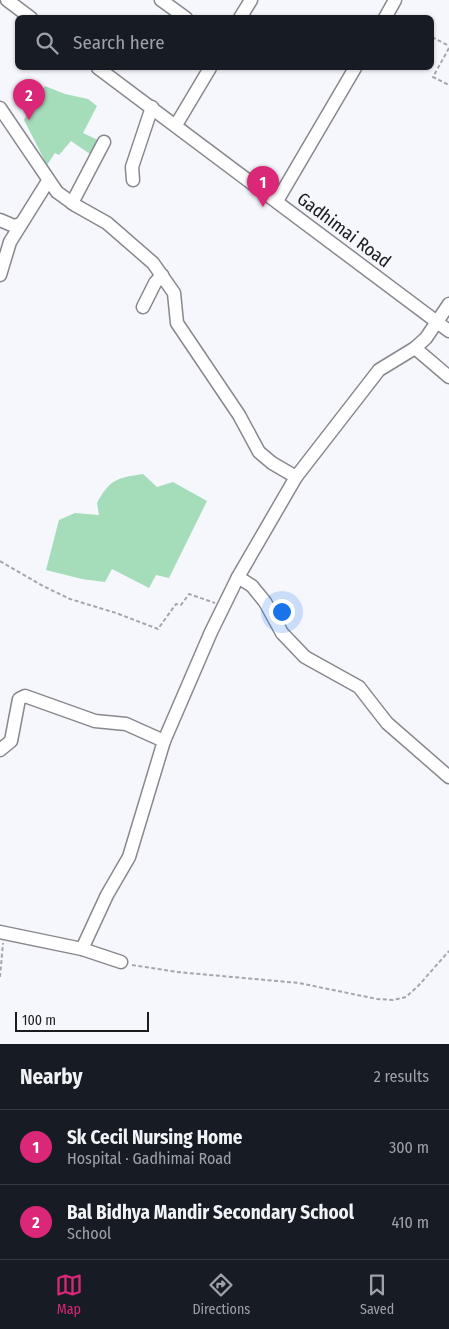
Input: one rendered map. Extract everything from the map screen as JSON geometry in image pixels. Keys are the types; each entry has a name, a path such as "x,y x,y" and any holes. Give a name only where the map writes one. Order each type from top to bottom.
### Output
{"street":[{"path":"7,0 27,15"},
{"path":"161,0 182,15"},
{"path":"242,15 251,0"},
{"path":"386,15 395,0"},
{"name":"Gadhimai Road","path":"101,70 449,331"},
{"path":"176,125 209,70"},
{"path":"277,201 354,70"},
{"path":"132,180 132,166 152,107"},
{"path":"0,108 57,192 106,223 153,264 162,275 174,293 177,323 239,415 259,452 272,464 296,477"},
{"path":"72,203 104,142"},
{"path":"0,275 10,242 48,181"},
{"path":"0,220 14,226 21,224"},
{"path":"143,307 155,283 162,275"},
{"path":"82,950 106,894 130,857 164,741 211,632 238,577 296,477 378,370 415,348 426,338 449,304"},
{"path":"415,348 449,377"},
{"path":"238,577 252,586 265,602 282,634 305,657 359,687 387,723 449,777"},
{"path":"0,750 11,741 19,699 25,696 95,721 126,724 164,741"},
{"path":"2,933 82,950 121,962"}],"path":[{"path":"434,39 449,47 433,77 449,85"},
{"path":"0,561 14,571 70,599 116,613 158,629 176,604 181,605 189,594 223,607"},
{"path":"0,977 2,933"},
{"path":"121,962 136,967 161,970 299,983 377,999 393,1000 406,997 449,951"}],"green space":[{"path":"45,86 65,94 88,99 97,106 83,133 100,141 93,156 71,141 59,155 55,153 47,165 24,120 35,98"},
{"path":"143,474 157,487 173,482 207,501 169,578 156,575 149,588 112,569 105,582 82,579 46,570 59,520 75,513 99,515 97,503 110,484 120,479"}],"place":[{"name":"Bal Bidhya Mandir Secondary School","path":"29,120"},
{"name":"Sk Cecil Nursing Home","path":"263,207"}]}
